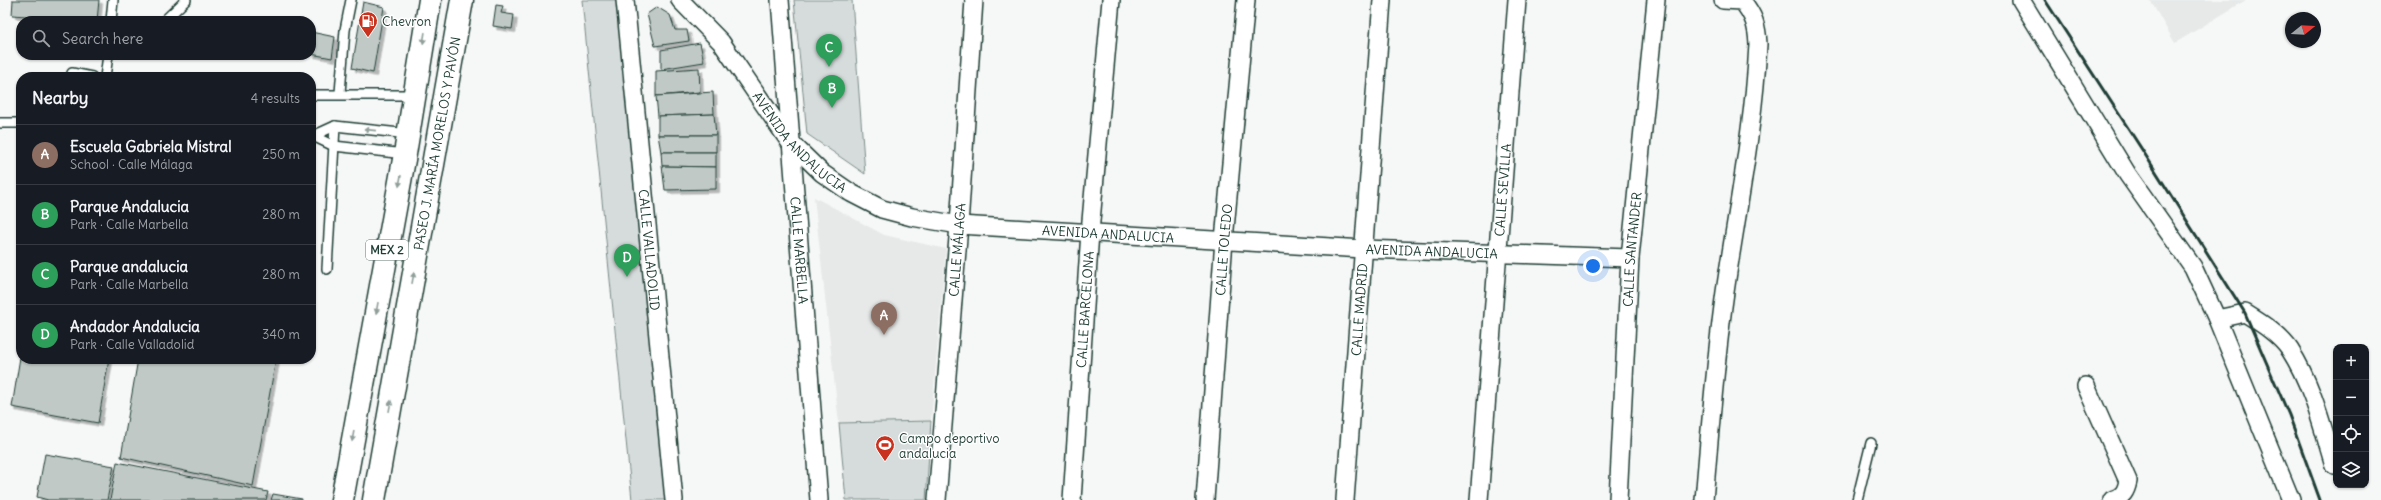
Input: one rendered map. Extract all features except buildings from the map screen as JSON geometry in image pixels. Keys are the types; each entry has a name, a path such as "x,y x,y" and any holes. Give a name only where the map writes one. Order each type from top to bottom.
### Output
{"highway":[{"name":"MEX 2","path":"342,500 407,144 430,0"},
{"name":"PASEO J. MARÍA MORELOS Y PAVÓN","path":"374,500 462,0"}],"street":[{"name":"CALLE VALLADOLID","path":"625,0 674,500"},
{"name":"AVENIDA ANDALUCIA","path":"680,0 721,42 789,141 822,173 882,209 912,218 960,225 1364,249 1630,258"},
{"name":"CALLE MARBELLA","path":"780,0 789,141 819,500"},
{"name":"CALLE MÁLAGA","path":"937,500 960,225 974,0"},
{"name":"CALLE BARCELONA","path":"1072,500 1090,232 1111,0"},
{"name":"CALLE TOLEDO","path":"1205,500 1224,240 1246,0"},
{"name":"CALLE MADRID","path":"1345,500 1382,0"},
{"name":"CALLE SEVILLA","path":"1479,500 1517,0"},
{"name":"CALLE SANTANDER","path":"1618,500 1630,258 1656,0"},
{"path":"1704,500 1714,385 1725,294 1746,158 1758,44 1757,27 1752,14 1742,1 1724,0"},
{"path":"2021,0 2128,174 2193,267 2217,319 2291,500"},
{"path":"2217,319 2245,313 2269,329 2289,349 2313,396 2333,461"},
{"path":"2086,386 2128,481 2126,492 2118,498 2112,500"}],"lane":[{"path":"111,16 113,0"},
{"path":"169,16 186,0"},
{"path":"340,93 345,30 351,0"},
{"path":"106,72 107,60"},
{"path":"316,95 340,93 414,95"},
{"path":"0,123 16,124"},
{"path":"316,134 335,126 407,144"},
{"path":"327,268 335,126"},
{"path":"316,138 334,146 407,144"},
{"path":"1857,500 1871,443"}],"shaded area":[{"path":"582,0 620,0 666,500 632,500"},
{"path":"794,0 852,0 865,174 807,134"},
{"path":"2150,0 2246,0 2175,43"},
{"path":"814,197 884,235 946,249 931,421 839,423"},
{"name":"Campo deportivo andalucia","path":"931,421 926,500 846,500 839,423"}],"railway":[{"path":"2045,0 2141,148 2245,313 2289,415 2320,500"}],"place":[{"name":"Chevron","path":"368,38"},
{"name":"Parque andalucia","path":"829,67"},
{"name":"Parque Andalucia","path":"832,108"},
{"name":"Andador Andalucia","path":"627,277"},
{"name":"Escuela Gabriela Mistral","path":"884,335"},
{"name":"Campo deportivo andalucia","path":"885,462"}]}
